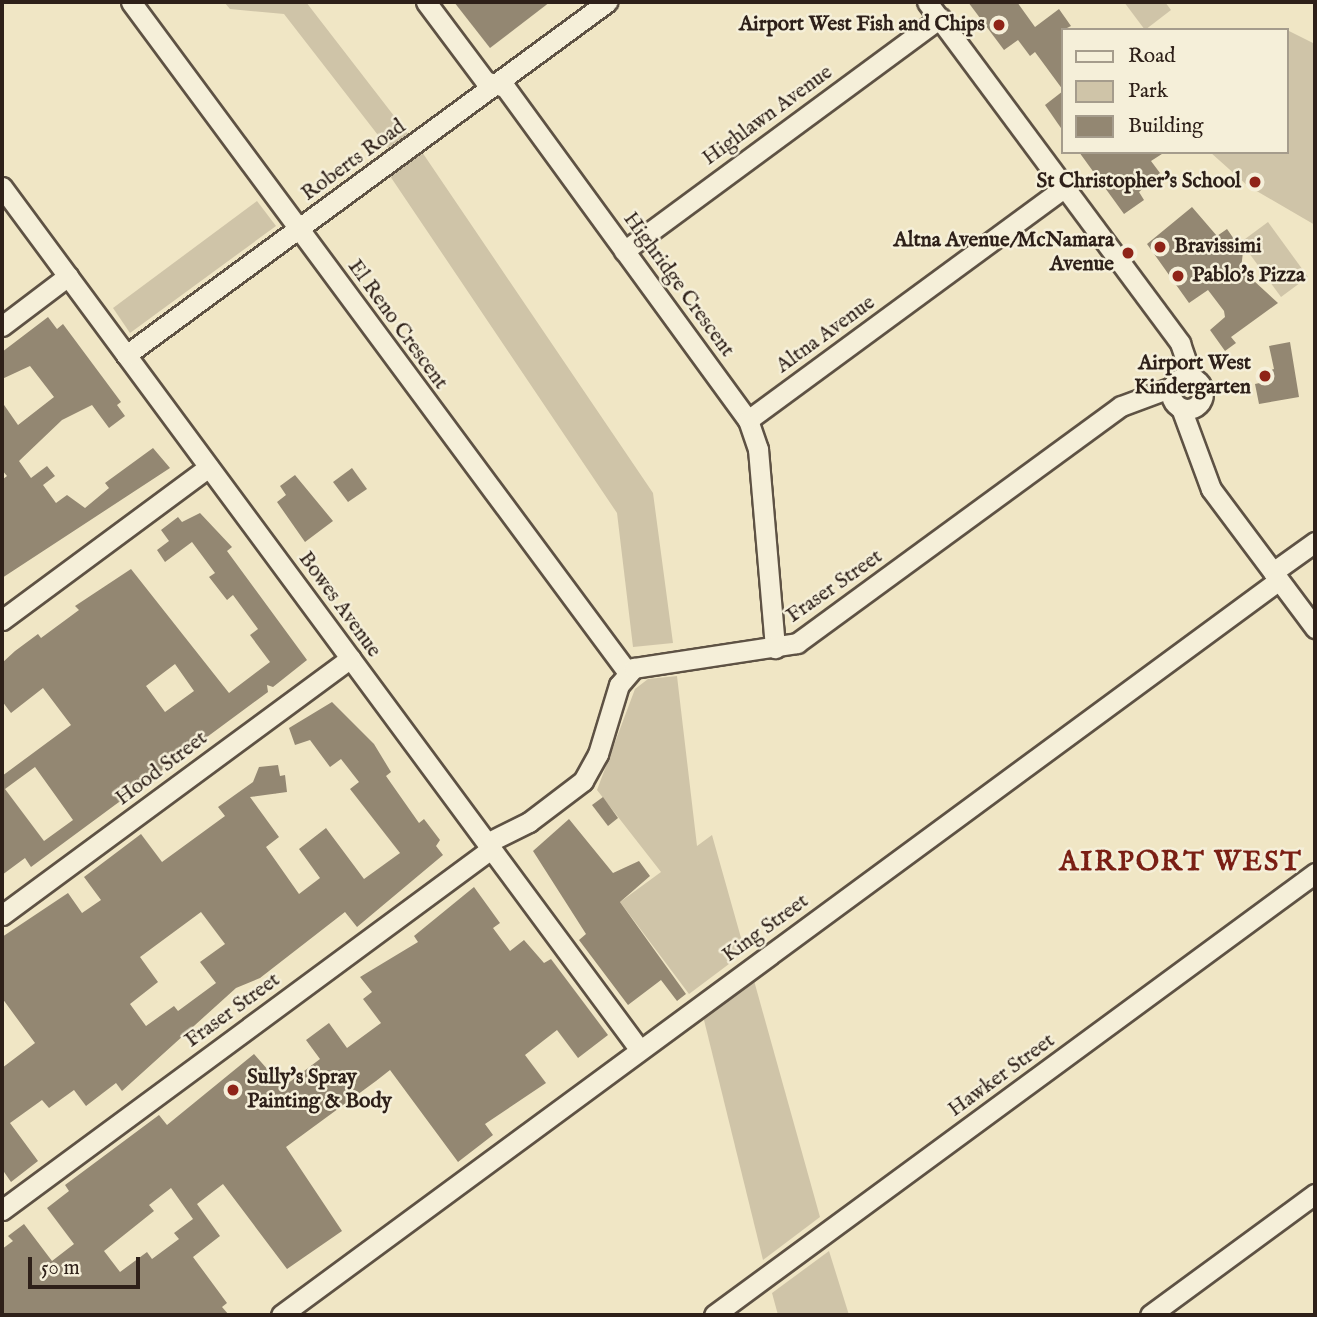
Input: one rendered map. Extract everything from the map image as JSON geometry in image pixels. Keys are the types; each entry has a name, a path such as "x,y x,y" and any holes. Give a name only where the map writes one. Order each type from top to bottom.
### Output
{"street":[{"name":"El Reno Crescent","path":"131,2 628,673"},
{"name":"Highridge Crescent","path":"426,2 485,81 505,87 748,420 758,449 775,648"},
{"name":"Roberts Road","path":"127,355 607,2"},
{"path":"928,2 1170,330 1198,456 1211,489 1315,628"},
{"name":"Highlawn Avenue","path":"624,251 940,19"},
{"name":"Bowes Avenue","path":"2,187 640,1050"},
{"name":"Altna Avenue","path":"748,420 1065,187"},
{"path":"2,326 68,276"},
{"name":"Fraser Street","path":"2,1210 589,774 628,673 650,663 775,648 806,638 1121,406 1182,393"},
{"path":"2,620 209,467"},
{"name":"King Street","path":"281,1315 1276,576 1315,542"},
{"name":"Hood Street","path":"2,915 350,658"},
{"name":"Hawker Street","path":"714,1315 1315,873"},
{"path":"1150,1315 1315,1194"}],"green space":[{"path":"224,2 306,2 408,134 388,148 284,14 230,9"},
{"path":"1124,2 1165,2 1171,10 1148,28 1144,28"},
{"path":"1289,31 1315,44 1315,225 1248,186 1212,154 1289,154"},
{"path":"422,152 653,493 673,643 633,647 617,513 390,176"},
{"path":"257,201 276,226 130,333 113,308"},
{"path":"1268,222 1308,277 1281,297 1241,242"},
{"path":"677,676 697,846 712,835 745,952 689,994 620,902 661,872 597,790 635,689 648,679"},
{"path":"753,977 820,1217 763,1260 703,1016"},
{"path":"829,1251 849,1315 778,1315 772,1293"}],"building":[{"path":"454,2 550,2 490,48"},
{"path":"968,2 1017,2 1035,27 1059,9 1071,26 1062,28 1062,89 1035,52 1030,56 1018,40 1004,50"},
{"path":"1062,92 1062,130 1045,105"},
{"path":"1080,154 1162,154 1151,161 1160,173 1139,192 1144,200 1124,214"},
{"path":"1192,207 1217,236 1227,229 1243,252 1241,269 1278,303 1231,337 1236,343 1225,351 1210,330 1225,317 1224,311 1208,290 1189,303 1147,244"},
{"path":"48,317 57,329 63,324 121,402 117,405 125,416 109,428 92,405 62,420 19,461 31,478 47,466 55,476 43,485 56,503 67,495 85,508 109,488 105,483 153,448 170,468 2,578 2,480 7,476 2,470 2,402 18,425 54,397 30,366 2,379 2,352"},
{"path":"1290,342 1299,397 1259,404 1255,384 1264,382 1262,373 1274,369 1269,346"},
{"path":"352,468 367,489 348,502 333,482"},
{"path":"295,475 333,521 305,542 277,502 286,495 280,486"},
{"path":"200,513 232,547 227,551 307,660 273,687 267,685 268,692 31,867 25,858 2,875 2,776 71,725 43,688 11,713 2,701 2,663 15,651 38,634 41,638 79,610 75,606 131,569 229,693 270,662 250,635 258,629 233,595 227,600 209,577 215,573 192,542 165,562 157,550 169,541 161,530 178,517 182,522","holes":["175,664 194,691 165,712 146,686","35,767 73,820 44,841 5,789"]},
{"path":"332,702 374,744 391,772 386,776 419,823 424,819 440,840 436,846 443,855 357,927 345,912 260,978 236,988 122,1091 116,1083 86,1106 74,1090 49,1108 42,1100 10,1123 38,1161 11,1182 2,1169 2,1068 35,1043 2,998 2,937 68,893 82,913 101,900 84,877 141,834 162,862 225,816 218,807 253,782 259,767 278,765 280,776 285,775 287,792 250,797 279,837 266,847 299,894 320,878 299,849 326,828 364,879 400,853 350,789 359,782 341,759 330,767 310,740 295,745 289,728","holes":["201,912 225,944 200,962 216,983 178,1011 174,1006 146,1026 130,1004 158,982 140,957"]},
{"path":"603,797 618,818 608,826 592,805"},
{"path":"569,819 613,873 639,861 650,876 620,902 686,994 677,1001 661,980 628,1005 579,940 586,934 533,851"},
{"path":"474,887 500,923 493,928 510,951 524,940 544,963 551,959 608,1035 578,1058 557,1030 525,1055 546,1083 485,1124 493,1135 458,1162 390,1070 286,1147 342,1231 287,1269 223,1184 197,1204 220,1236 193,1257 227,1303 222,1307 229,1315 2,1315 2,1249 13,1241 8,1236 24,1224 52,1261 74,1244 47,1208 69,1191 65,1185 159,1115 167,1125 254,1054 283,1087 320,1059 306,1040 329,1023 347,1048 381,1023 363,999 372,992 360,977 418,942 414,936","holes":["171,1188 193,1219 174,1233 179,1239 152,1259 147,1252 120,1272 104,1251 154,1211 149,1205"]}],"place":[{"name":"Airport West Fish and Chips","path":"999,25"},
{"name":"St Christopher's School","path":"1255,182"},
{"name":"Bravissimi","path":"1160,247"},
{"name":"Altna Avenue/McNamara Avenue","path":"1128,253"},
{"name":"Pablo's Pizza","path":"1178,276"},
{"name":"Airport West Kindergarten","path":"1265,376"},
{"name":"Sully's Spray Painting & Body","path":"233,1090"}],"district":[{"name":"AIRPORT WEST","path":"1181,863"}]}
